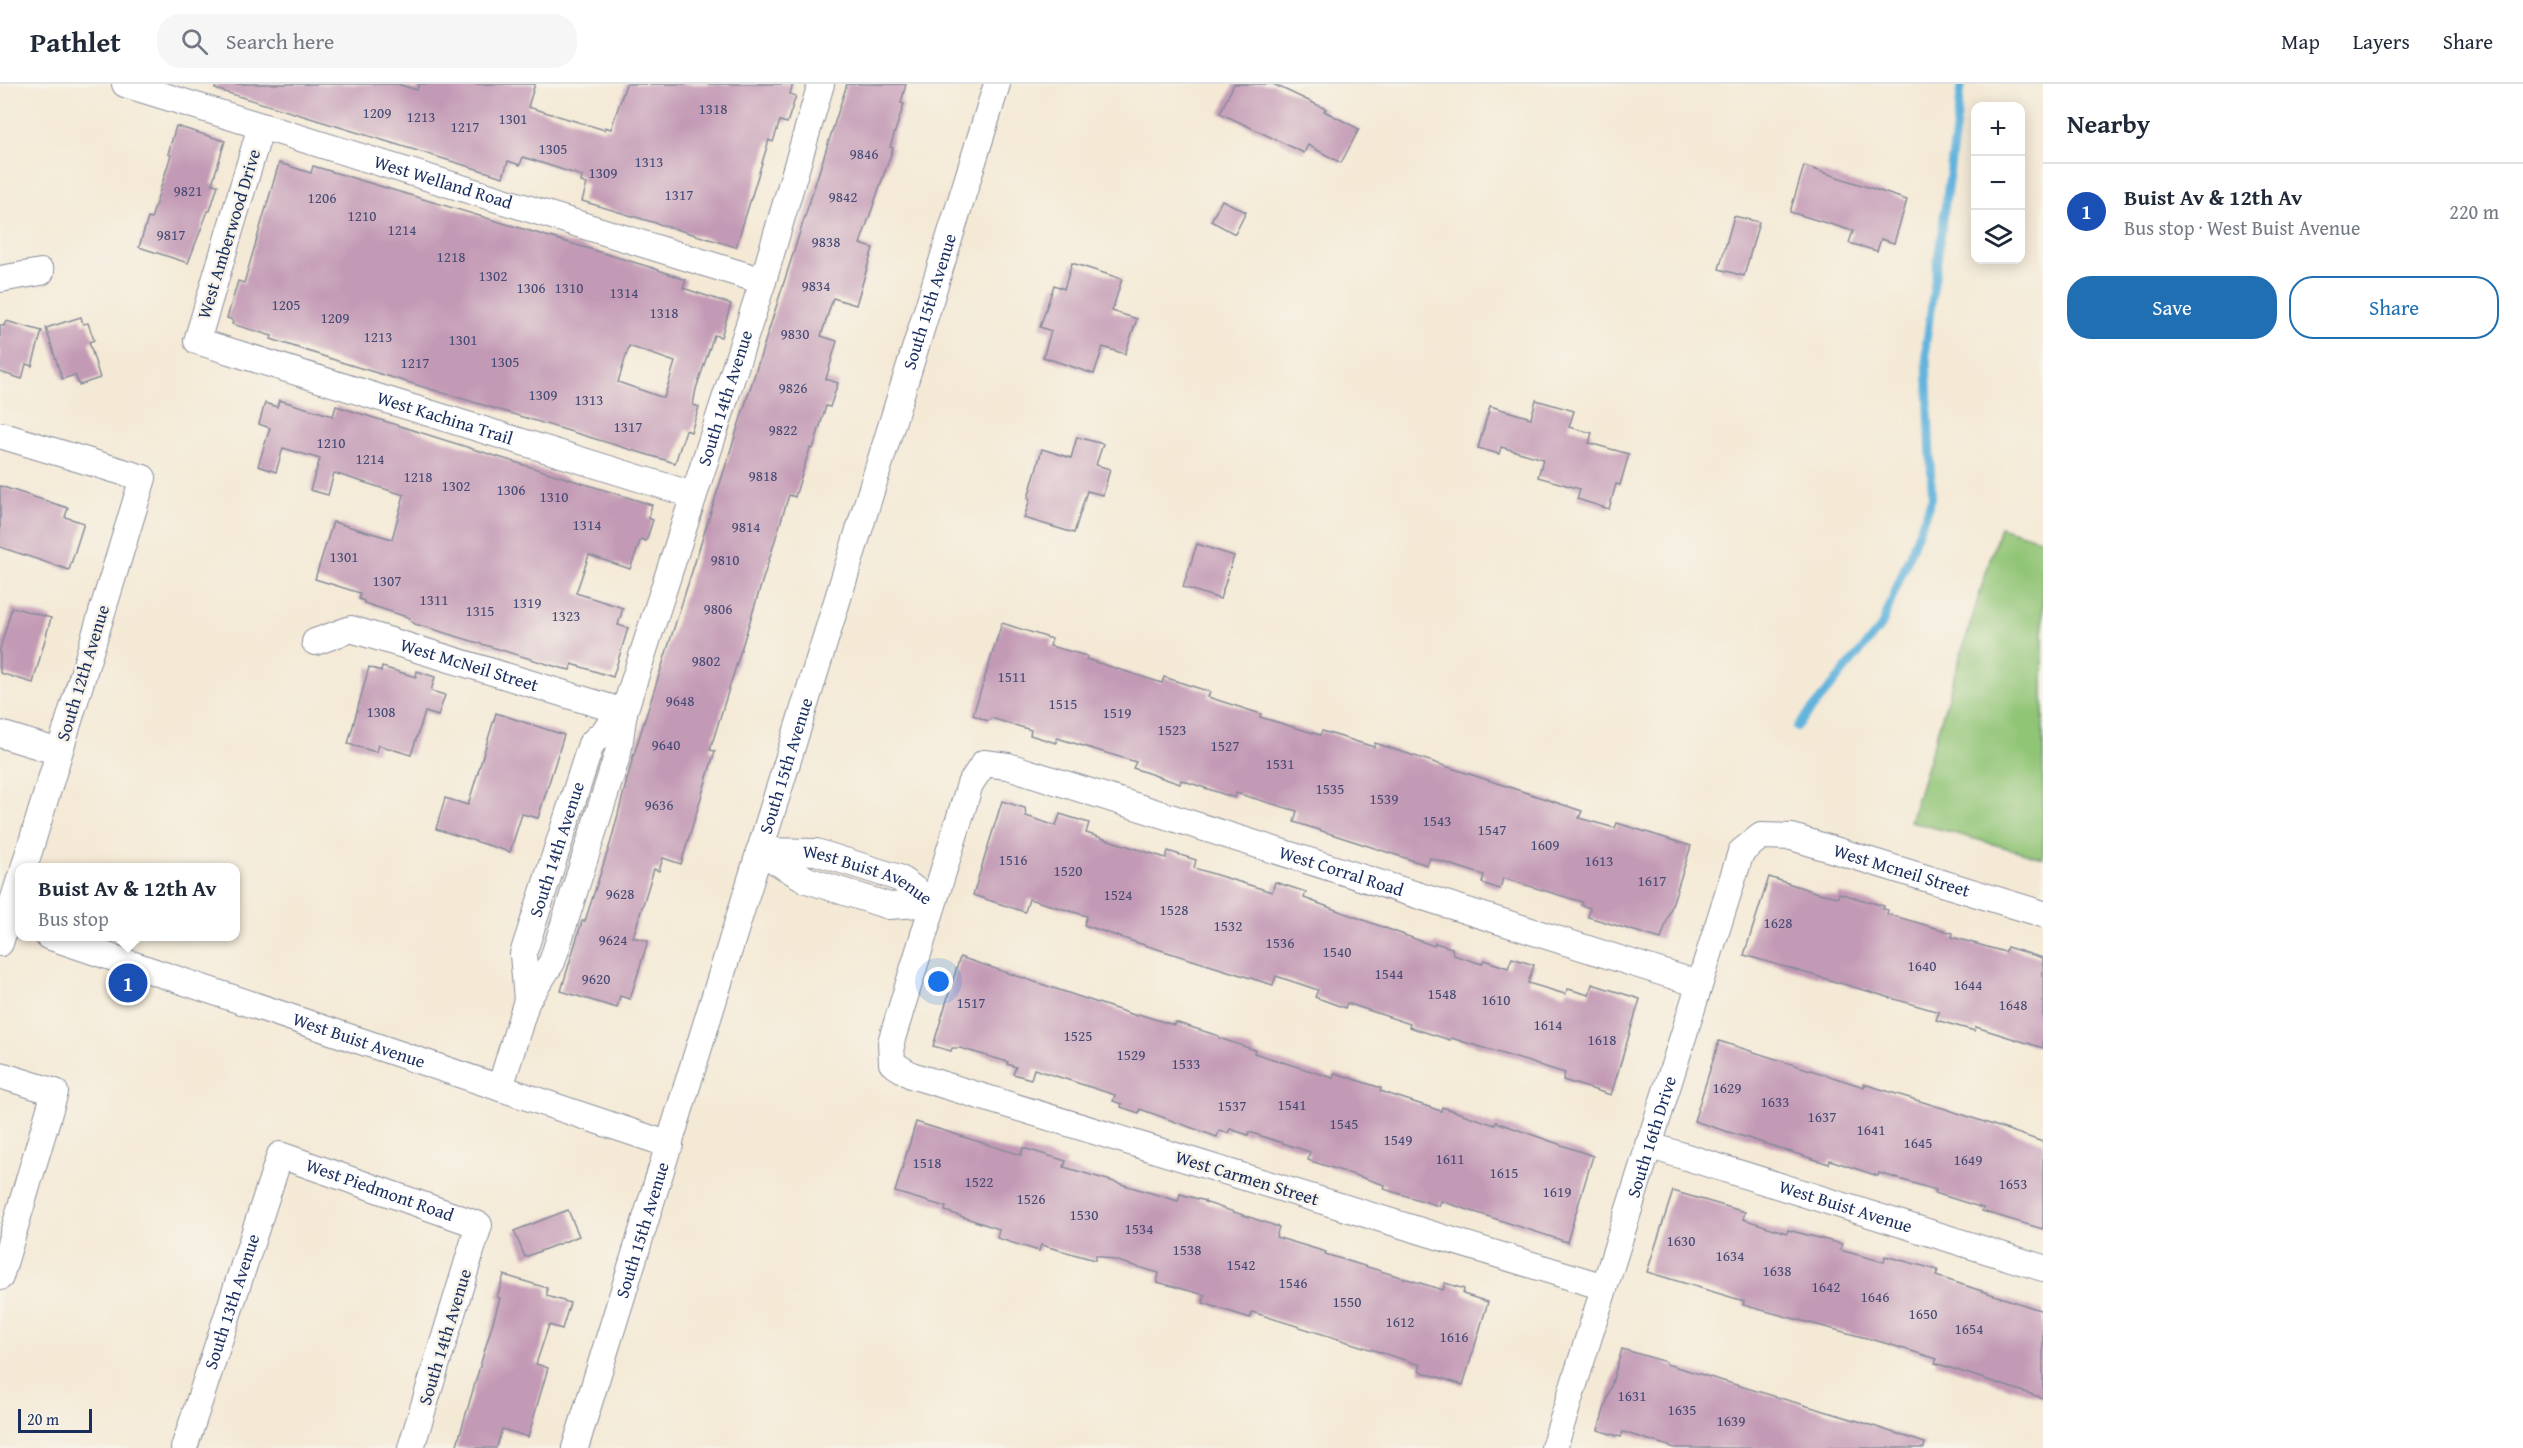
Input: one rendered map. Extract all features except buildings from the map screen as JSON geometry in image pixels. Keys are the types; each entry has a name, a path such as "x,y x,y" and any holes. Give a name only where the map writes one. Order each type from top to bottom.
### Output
{"street":[{"name":"West Welland Road","path":"125,84 763,280"},
{"name":"South 14th Avenue","path":"500,1088 527,1000 552,962 618,753 624,712 763,280 821,84"},
{"name":"South 15th Avenue","path":"575,1448 997,84"},
{"name":"West Amberwood Drive","path":"197,341 261,126"},
{"path":"0,279 41,272"},
{"name":"West Kachina Trail","path":"197,341 693,495"},
{"name":"South 12th Avenue","path":"0,435 143,478 25,863"},
{"name":"West McNeil Street","path":"315,642 351,629 624,712"},
{"name":"South 14th Avenue","path":"527,1000 523,954 591,744 624,712"},
{"path":"0,734 59,752"},
{"name":"West Corral Road","path":"933,903 970,784 984,763 1008,766 1699,984"},
{"name":"South 16th Drive","path":"1554,1448 1741,852 1761,836"},
{"name":"West Mcneil Street","path":"1761,836 1792,837 2043,914"},
{"name":"West Buist Avenue","path":"759,851 816,852 899,878 933,903"},
{"name":"West Buist Avenue","path":"759,851 807,880 889,906 933,903"},
{"path":"852,894 861,867"},
{"path":"7,928 15,898"},
{"name":"West Carmen Street","path":"933,903 891,1042 892,1063 911,1075 1604,1287"},
{"path":"535,921 561,930"},
{"name":"West Buist Avenue","path":"63,941 670,1145"},
{"path":"0,1075 55,1092 0,1277"},
{"name":"West Buist Avenue","path":"1648,1145 2043,1268"},
{"name":"West Piedmont Road","path":"280,1155 479,1225"},
{"name":"South 13th Avenue","path":"184,1448 280,1155"},
{"name":"South 14th Avenue","path":"411,1448 479,1225"}],"green space":[{"path":"2000,527 2043,540 2043,858 1910,821"}],"waterway":[{"path":"1797,727 1881,627 1932,498 1926,344 1962,84"}],"place":[{"name":"Buist Av & 12th Av","path":"128,983"}]}
